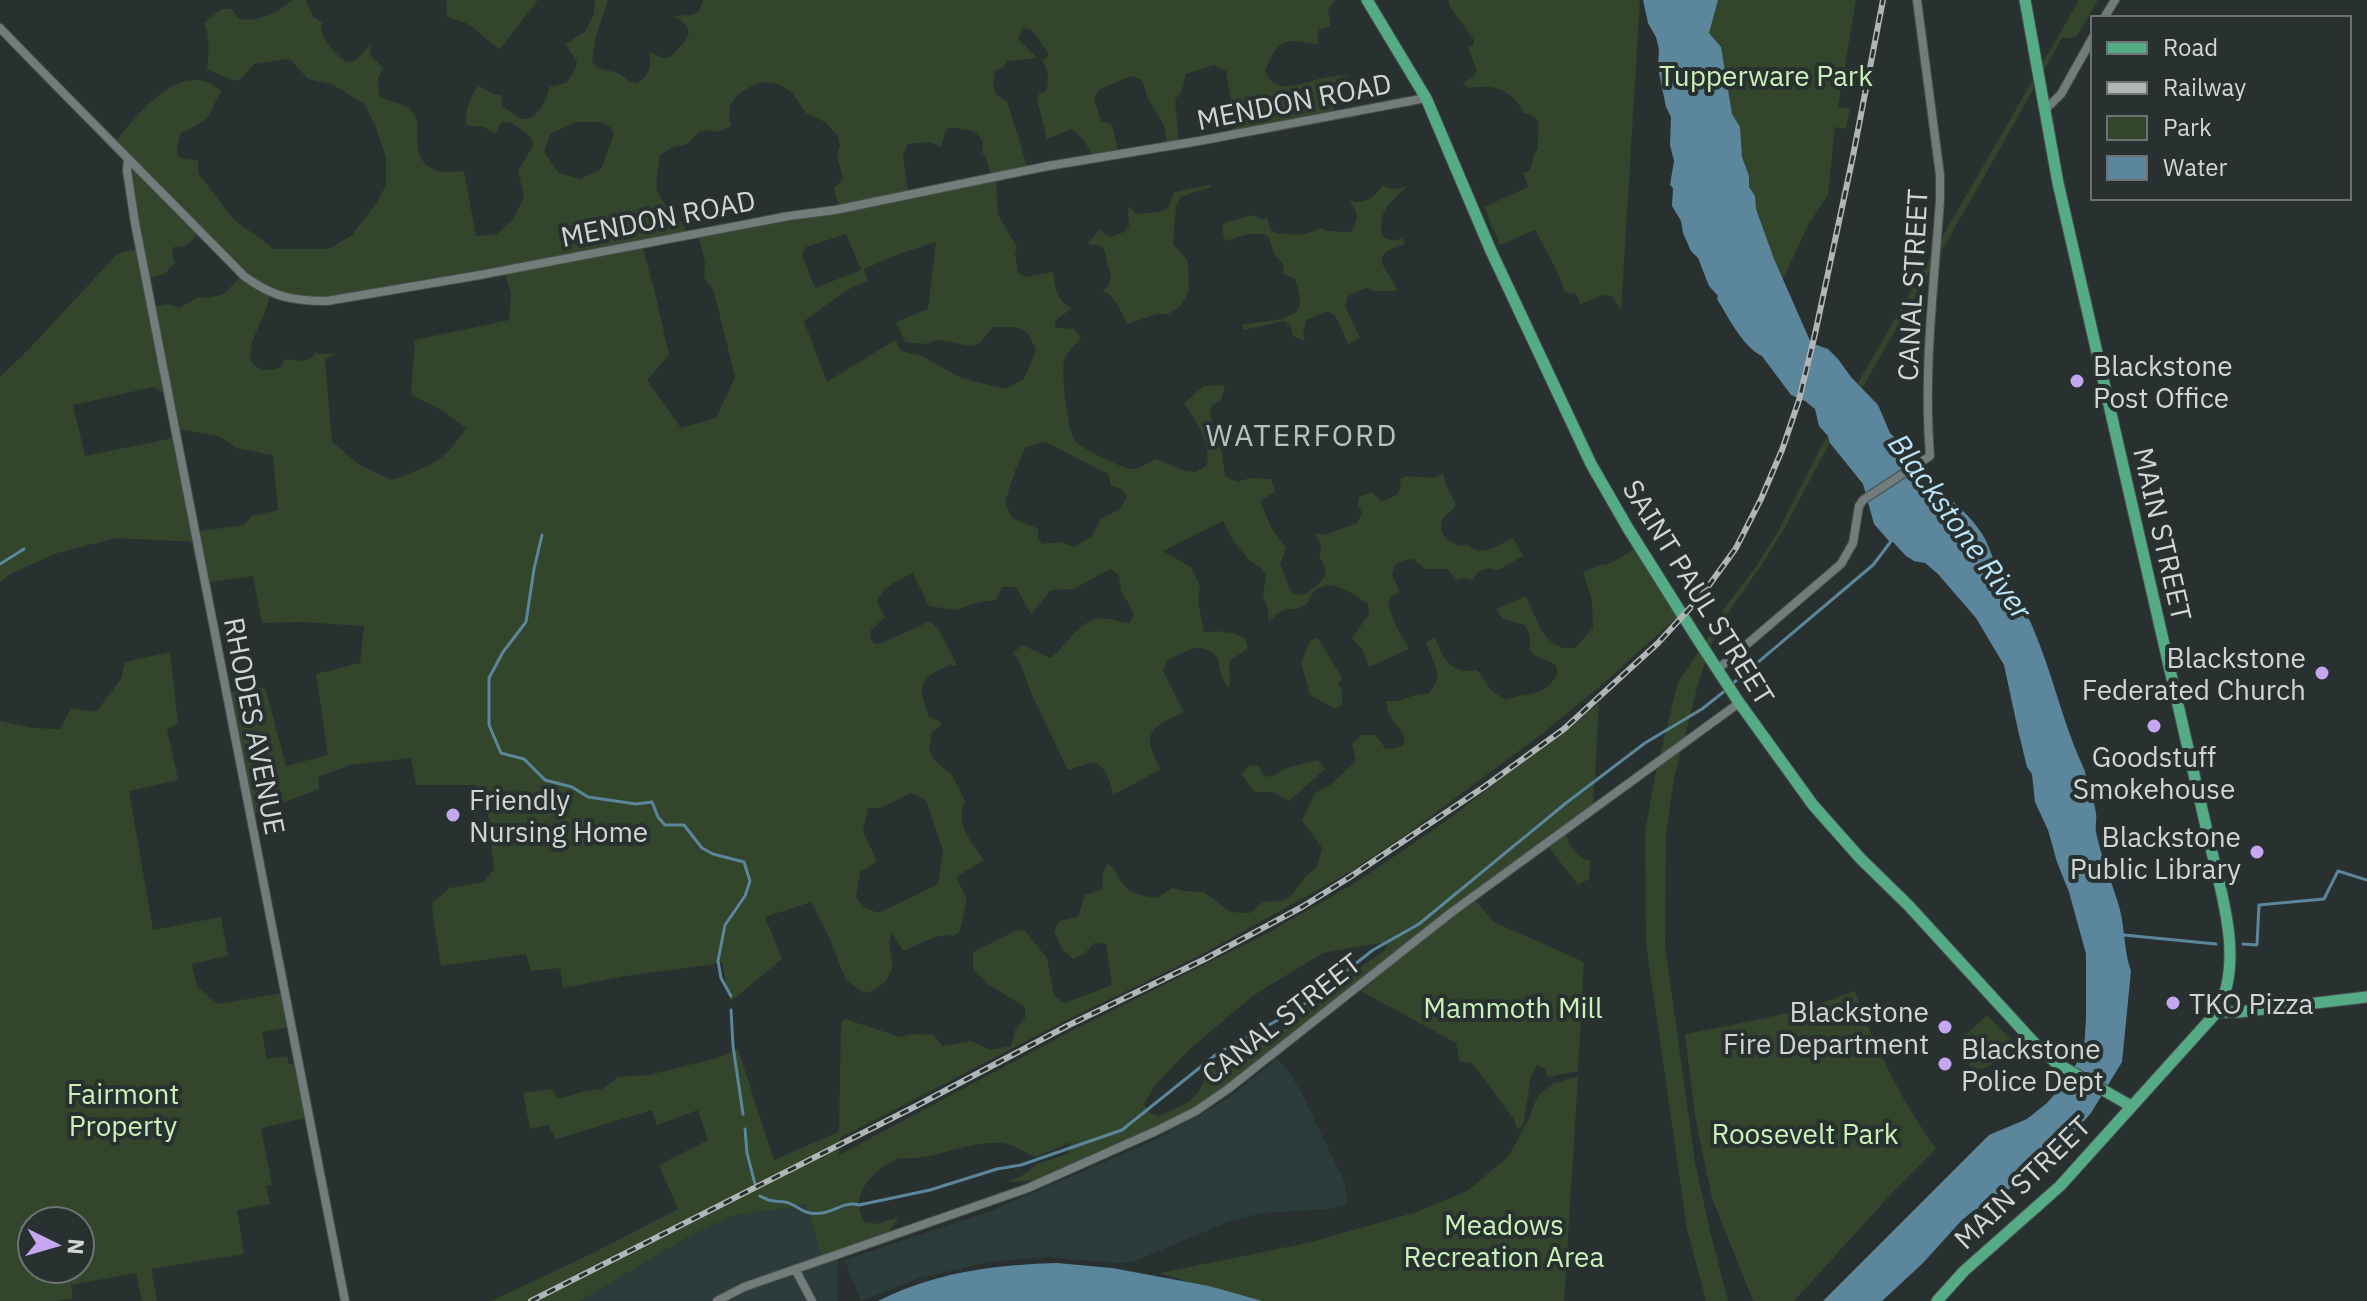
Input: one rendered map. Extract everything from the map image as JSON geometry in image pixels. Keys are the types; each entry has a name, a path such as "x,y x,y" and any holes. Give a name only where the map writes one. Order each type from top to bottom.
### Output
{"main road":[{"name":"SAINT PAUL STREET","path":"1367,0 1426,98 1491,251 1591,464 1629,530 1739,703 1813,805 2038,1047 2056,1063 2131,1106"},
{"name":"MAIN STREET","path":"1937,1301 1964,1271 2054,1192 2217,1012 2231,964 2227,926 2058,183 2025,0"},
{"path":"2217,1012 2263,1010 2367,997"}],"street":[{"name":"CANAL STREET","path":"1718,669 1841,564 1853,543 1859,506 1863,500 1930,456 1926,416 1940,187 1917,0"},
{"name":"MENDON ROAD","path":"0,28 244,276 263,289 293,300 327,301 480,275 835,210 1048,166 1426,98"},
{"path":"2045,110 2061,94 2091,41"},
{"name":"RHODES AVENUE","path":"128,159 135,223 345,1301"},
{"name":"CANAL STREET","path":"717,1301 744,1287 1016,1193 1196,1111 1452,912 1739,703"},
{"path":"795,1269 812,1301"}],"shaded area":[{"path":"1277,1059 1300,1090 1345,1183 1347,1200 1344,1205 1330,1209 1261,1213 1227,1222 1135,1261 1119,1263 1044,1257 989,1262 919,1278 861,1301 845,1260 991,1211 1153,1141 1226,1100"},
{"path":"806,1203 816,1240 838,1253 838,1301 580,1301 695,1233 734,1215"}],"green space":[{"path":"293,0 306,0 313,17 323,23 322,33 328,43 346,61 356,60 370,45 371,56 383,68 378,77 379,96 413,112 417,122 418,148 424,163 444,172 464,171 476,236 497,234 514,218 524,196 518,171 534,144 530,136 511,122 501,123 495,134 484,127 466,125 471,99 479,86 501,95 502,106 517,116 527,119 535,115 545,101 549,87 566,83 575,70 577,61 565,44 585,32 594,14 595,0 608,0 596,36 592,61 597,68 618,73 637,83 649,70 649,51 662,58 670,57 688,36 687,27 674,16 693,15 699,11 703,0 1335,0 1328,10 1331,26 1319,30 1318,45 1297,41 1284,43 1274,52 1265,71 1276,84 1283,86 1350,74 1336,80 1332,87 1334,115 1234,133 1226,71 1214,65 1186,74 1182,91 1175,100 1179,144 1167,145 1164,125 1148,99 1142,80 1131,76 1100,89 1094,98 1101,121 1112,124 1118,150 1092,154 1072,129 1047,139 1037,99 1047,87 1047,72 1042,61 1048,53 1032,30 1022,28 1018,39 1037,58 1007,61 995,71 993,83 996,95 1007,101 1028,170 996,179 998,215 1017,247 1018,272 1025,277 1053,272 1060,298 1072,308 1055,321 1056,328 1074,329 1081,337 1066,355 1063,368 1072,435 1084,448 1129,468 1137,468 1156,459 1196,472 1207,465 1207,448 1202,432 1184,403 1204,386 1225,385 1221,401 1213,404 1210,413 1215,432 1223,437 1221,447 1225,476 1237,482 1250,478 1271,479 1275,492 1260,501 1271,527 1286,548 1280,564 1291,592 1295,594 1307,593 1325,576 1319,557 1320,544 1314,533 1324,535 1357,523 1362,513 1359,497 1372,492 1381,501 1390,499 1399,492 1400,479 1406,476 1432,478 1443,474 1456,505 1442,521 1442,532 1448,540 1484,550 1513,538 1523,556 1498,570 1489,568 1478,572 1473,580 1457,580 1447,569 1425,569 1413,559 1395,565 1392,574 1400,592 1392,596 1388,605 1409,649 1369,667 1362,649 1352,638 1369,614 1368,604 1348,591 1333,586 1319,588 1305,606 1286,609 1269,622 1263,596 1266,576 1234,542 1223,521 1163,551 1191,567 1200,586 1198,602 1204,632 1240,636 1245,638 1248,648 1229,662 1230,688 1222,677 1217,657 1205,649 1193,649 1168,660 1163,671 1184,712 1163,722 1152,733 1151,747 1161,769 1113,795 1105,772 1094,762 1068,770 1019,660 1013,653 1022,645 1051,658 1089,621 1104,619 1130,623 1134,613 1121,591 1119,575 1110,569 1073,589 1051,590 1031,614 1016,587 1002,587 996,600 955,610 929,606 913,573 892,584 879,597 877,602 885,617 871,630 870,638 875,644 882,643 930,621 939,630 957,665 951,664 932,674 926,679 922,690 929,717 942,725 932,732 929,751 935,761 952,775 965,801 963,825 984,860 956,877 967,899 960,931 954,936 935,937 903,951 892,933 890,974 878,988 863,993 846,980 811,902 765,917 782,959 730,1002 722,963 563,988 560,968 531,971 526,954 441,966 433,902 450,888 484,882 494,869 486,802 476,785 416,785 411,758 350,765 318,777 319,789 249,816 224,694 265,687 286,766 328,755 316,674 360,663 364,626 262,623 253,576 203,583 196,542 116,538 57,553 12,573 0,582 0,377 118,253 137,249 121,152 114,143 135,118 162,93 177,84 192,80 207,82 222,92 206,118 181,133 177,151 184,159 198,160 198,173 233,219 274,249 329,249 352,235 386,185 386,157 364,104 332,84 308,79 287,59 254,64 242,78 234,81 207,69 208,46 204,23 222,9 232,9 238,18 252,19 274,13","holes":["761,82 779,84 793,94 806,113 825,122 838,136 840,146 837,155 843,179 834,188 839,208 698,234 705,263 704,277 714,292 735,377 716,418 681,428 647,380 669,355 642,246 687,234 658,193 660,155 673,147 687,144 699,132 718,132 731,126 732,103","576,122 601,122 610,127 614,134 601,169 580,179 559,173 544,152 550,134","951,127 974,131 983,141 982,153 992,179 908,192 903,155 908,144 930,142 941,147 946,130","200,232 243,274 224,294 199,297 179,308 168,304 150,307 146,279 164,274 175,263 174,247 186,246","846,234 861,270 815,288 802,255 806,247","936,242 928,309 896,322 905,342 924,344 939,340 972,346 980,343 993,327 1020,328 1036,350 1024,379 1005,389 961,378 922,356 901,351 895,340 827,382 804,321 847,290 868,281 864,269","504,271 511,293 509,320 415,340 411,395 442,410 466,428 450,449 434,462 391,480 360,465 332,442 325,360 334,354 315,352 312,358 305,361 285,359 281,367 272,370 255,366 251,360 252,344 270,293 328,301","153,387 165,394 172,428 219,436 236,448 273,455 278,510 252,516 244,525 194,532 174,438 85,456 73,405","1046,442 1108,474 1111,486 1122,489 1127,496 1117,510 1101,518 1092,536 1074,547 1060,542 1042,544 1037,537 1039,529 1012,518 1005,502 1026,447","911,793 926,800 943,850 938,884 879,913 865,908 856,897 860,872 877,862 863,831 868,808 881,808"]},
{"path":"448,0 538,0 500,49 470,25 447,17"},
{"path":"1448,0 1640,0 1621,311 1613,297 1604,295 1580,304 1576,294 1565,292 1535,230 1500,245 1484,207 1528,187 1523,173 1530,170 1538,149 1538,122 1501,90 1469,88 1462,83 1477,71 1468,47 1474,45 1474,40"},
{"name":"Tupperware Park","path":"1654,0 1856,0 1838,107 1850,109 1846,129 1835,127 1828,195 1808,225 1777,292"},
{"path":"2079,0 2097,2 2077,36 2062,38 1788,522 1711,644 1698,684 1674,778 1666,835 1665,946 1695,1162 1728,1301 1706,1301 1687,1229 1646,944 1645,832 1678,682 1722,611 1776,535 1821,447"},
{"path":"1210,185 1180,197 1176,207 1173,244 1188,261 1189,290 1181,306 1168,314 1157,314 1127,324 1114,300 1102,291 1108,287 1111,277 1104,249 1087,244 1099,230 1110,237 1124,232 1129,226 1128,206 1136,214 1160,212 1168,208 1174,192"},
{"path":"1382,186 1394,189 1408,186 1391,202 1381,221 1383,237 1393,241 1402,238 1405,244 1385,253 1382,259 1397,291 1366,288 1348,296 1345,306 1360,338 1348,344 1336,317 1328,311 1306,320 1305,341 1293,336 1291,326 1284,321 1243,330 1243,324 1276,320 1292,314 1298,310 1299,294 1295,279 1284,274 1283,263 1275,256 1268,236 1252,234 1225,241 1224,223 1252,215 1267,218 1271,230 1277,234 1299,235 1321,228 1349,232 1357,215 1349,201 1368,200"},
{"name":"Mammoth Mill","path":"1635,549 1682,613 1543,733 1410,832 1348,873 1199,956 1065,1021 840,1138 839,1155 1071,1031 1262,936 1355,883 1449,819 1599,703 1593,810 1565,831 1570,846 1583,859 1590,860 1589,879 1578,885 1548,846 1473,898 1494,922 1584,962 1578,1071 1548,1077 1544,1068 1537,1065 1531,1076 1523,1125 1517,1130 1515,1121 1472,1063 1460,1062 1456,1043 1361,991 1374,981 1369,975 1196,1109 1036,1180 1007,1182 1037,1164 1068,1154 1071,1142 1036,1157 1011,1145 991,1143 896,1159 867,1183 859,1205 864,1222 876,1224 899,1217 890,1230 882,1237 822,1258 806,1204 734,1215 695,1233 580,1301 491,1301 678,1209 659,1165 708,1140 698,1110 657,1125 652,1110 556,1139 548,1125 530,1129 523,1093 552,1089 558,1099 602,1089 618,1077 649,1075 717,1058 738,1049 774,1160 839,1132 841,1024 845,1019 900,1037 933,1035 943,1046 971,1041 990,1050 1011,1046 1015,1030 1025,1018 1025,1007 988,984 973,969 973,952 1017,930 1025,931 1047,958 1054,996 1065,1003 1112,985 1106,944 1094,943 1085,953 1073,959 1062,949 1054,931 1059,921 1078,917 1085,895 1102,889 1103,872 1108,864 1124,885 1136,894 1157,898 1172,888 1204,892 1230,912 1250,913 1263,902 1281,901 1293,894 1317,867 1322,848 1302,820 1315,793 1330,785 1356,761 1352,744 1362,735 1375,735 1386,749 1403,745 1405,740 1389,714 1386,701 1428,694 1434,687 1437,674 1426,642 1435,638 1449,663 1461,670 1477,670 1492,691 1506,700 1542,690 1558,673 1555,664 1534,655 1530,650 1530,636 1525,625 1503,619 1496,609 1526,596 1538,624 1549,639 1564,648 1575,648 1593,628 1592,600 1583,572 1609,564","holes":["1379,943 1387,946 1241,1060 1219,1061 1213,1065 1200,1090 1190,1100 1159,1116 1149,1113 1144,1104 1155,1085 1192,1047 1254,995 1323,953"]},
{"path":"1318,638 1342,678 1338,683 1342,691 1342,704 1335,709 1310,695 1301,663 1310,641"},
{"name":"Fairmont Property","path":"170,652 178,724 167,729 178,780 129,791 153,930 221,917 228,956 192,964 197,987 218,1004 282,993 288,1027 262,1032 267,1059 287,1056 289,1064 295,1063 306,1118 261,1128 272,1185 266,1186 270,1204 237,1210 244,1254 151,1269 157,1301 142,1301 136,1273 96,1280 96,1205 16,1205 16,1285 71,1285 73,1299 0,1301 0,721 33,728 60,729 71,708 96,712 121,679 125,662"},
{"path":"1318,760 1325,769 1289,801 1273,792 1255,792 1241,774 1249,766 1258,765 1263,775 1271,777 1286,768"},
{"name":"Roosevelt Park","path":"1855,991 1890,1073 1936,1149 1794,1301 1753,1301 1712,1198 1695,1116 1685,1034 1792,1011"},
{"path":"1987,1015 2013,1042 1993,1063 1982,1069 1969,1065 1966,1058 1973,1051 1961,1039"},
{"name":"Meadows Recreation Area","path":"1578,1077 1564,1301 1249,1301 1160,1273 1307,1243 1417,1212 1467,1191 1508,1157 1538,1095 1553,1083"}],"water":[{"name":"Blackstone River","path":"1643,0 1718,0 1709,33 1721,47 1732,114 1740,127 1742,157 1749,176 1749,187 1755,196 1756,209 1774,259 1811,343 1828,349 1878,405 1890,433 1905,447 1925,488 1948,498 1973,522 1987,543 2006,587 2025,611 2085,771 2095,808 2098,842 2122,918 2131,971 2122,1062 2091,1113 2076,1130 2036,1161 2019,1181 1962,1220 1923,1263 1882,1301 1823,1301 1989,1135 2027,1119 2047,1103 2067,1080 2084,1050 2086,954 2069,892 2035,802 2032,774 2027,767 2004,665 1976,618 1938,574 1925,563 1906,556 1874,524 1863,484 1819,426 1815,409 1791,395 1762,356 1742,339 1709,286 1698,258 1691,251 1681,221 1672,206 1673,188 1670,185 1674,161 1670,145 1671,117 1658,68 1659,49"},
{"path":"1057,1263 1112,1268 1209,1286 1262,1301 878,1301 921,1283 965,1272"}],"waterway":[{"path":"542,535 526,622 503,652 489,678 489,725 501,753 524,759 545,780 572,787 588,797 636,804 652,802 665,825 684,825 702,848 744,862 750,881 745,896 725,925 718,961 721,978 731,996"},
{"path":"1731,685 1873,565 1892,540"},
{"path":"0,564 24,549"},
{"path":"760,1196 789,1203 809,1213 822,1213 849,1204 859,1205 930,1190 997,1169 1021,1165 1122,1130 1218,1053 1298,1009 1373,950 1419,924 1566,803 1645,743 1702,709 1726,690"},
{"path":"2243,944 2257,945 2259,905 2324,899 2338,871 2367,880"},
{"path":"2124,935 2216,944"},
{"path":"731,1010 743,1114"},
{"path":"745,1129 755,1184"}],"railway":[{"path":"531,1301 1302,907 1484,787 1564,729 1658,643 1702,595 1736,548 1782,450 1799,400 1815,334 1883,0"}],"place":[{"name":"Blackstone Post Office","path":"2077,381"},
{"name":"Blackstone Federated Church","path":"2322,673"},
{"name":"Goodstuff Smokehouse","path":"2154,726"},
{"name":"Friendly Nursing Home","path":"453,815"},
{"name":"Blackstone Public Library","path":"2257,852"},
{"name":"TKO Pizza","path":"2173,1003"},
{"name":"Blackstone Fire Department","path":"1945,1027"},
{"name":"Blackstone Police Dept","path":"1945,1064"}],"district":[{"name":"WATERFORD","path":"1302,434"}]}
